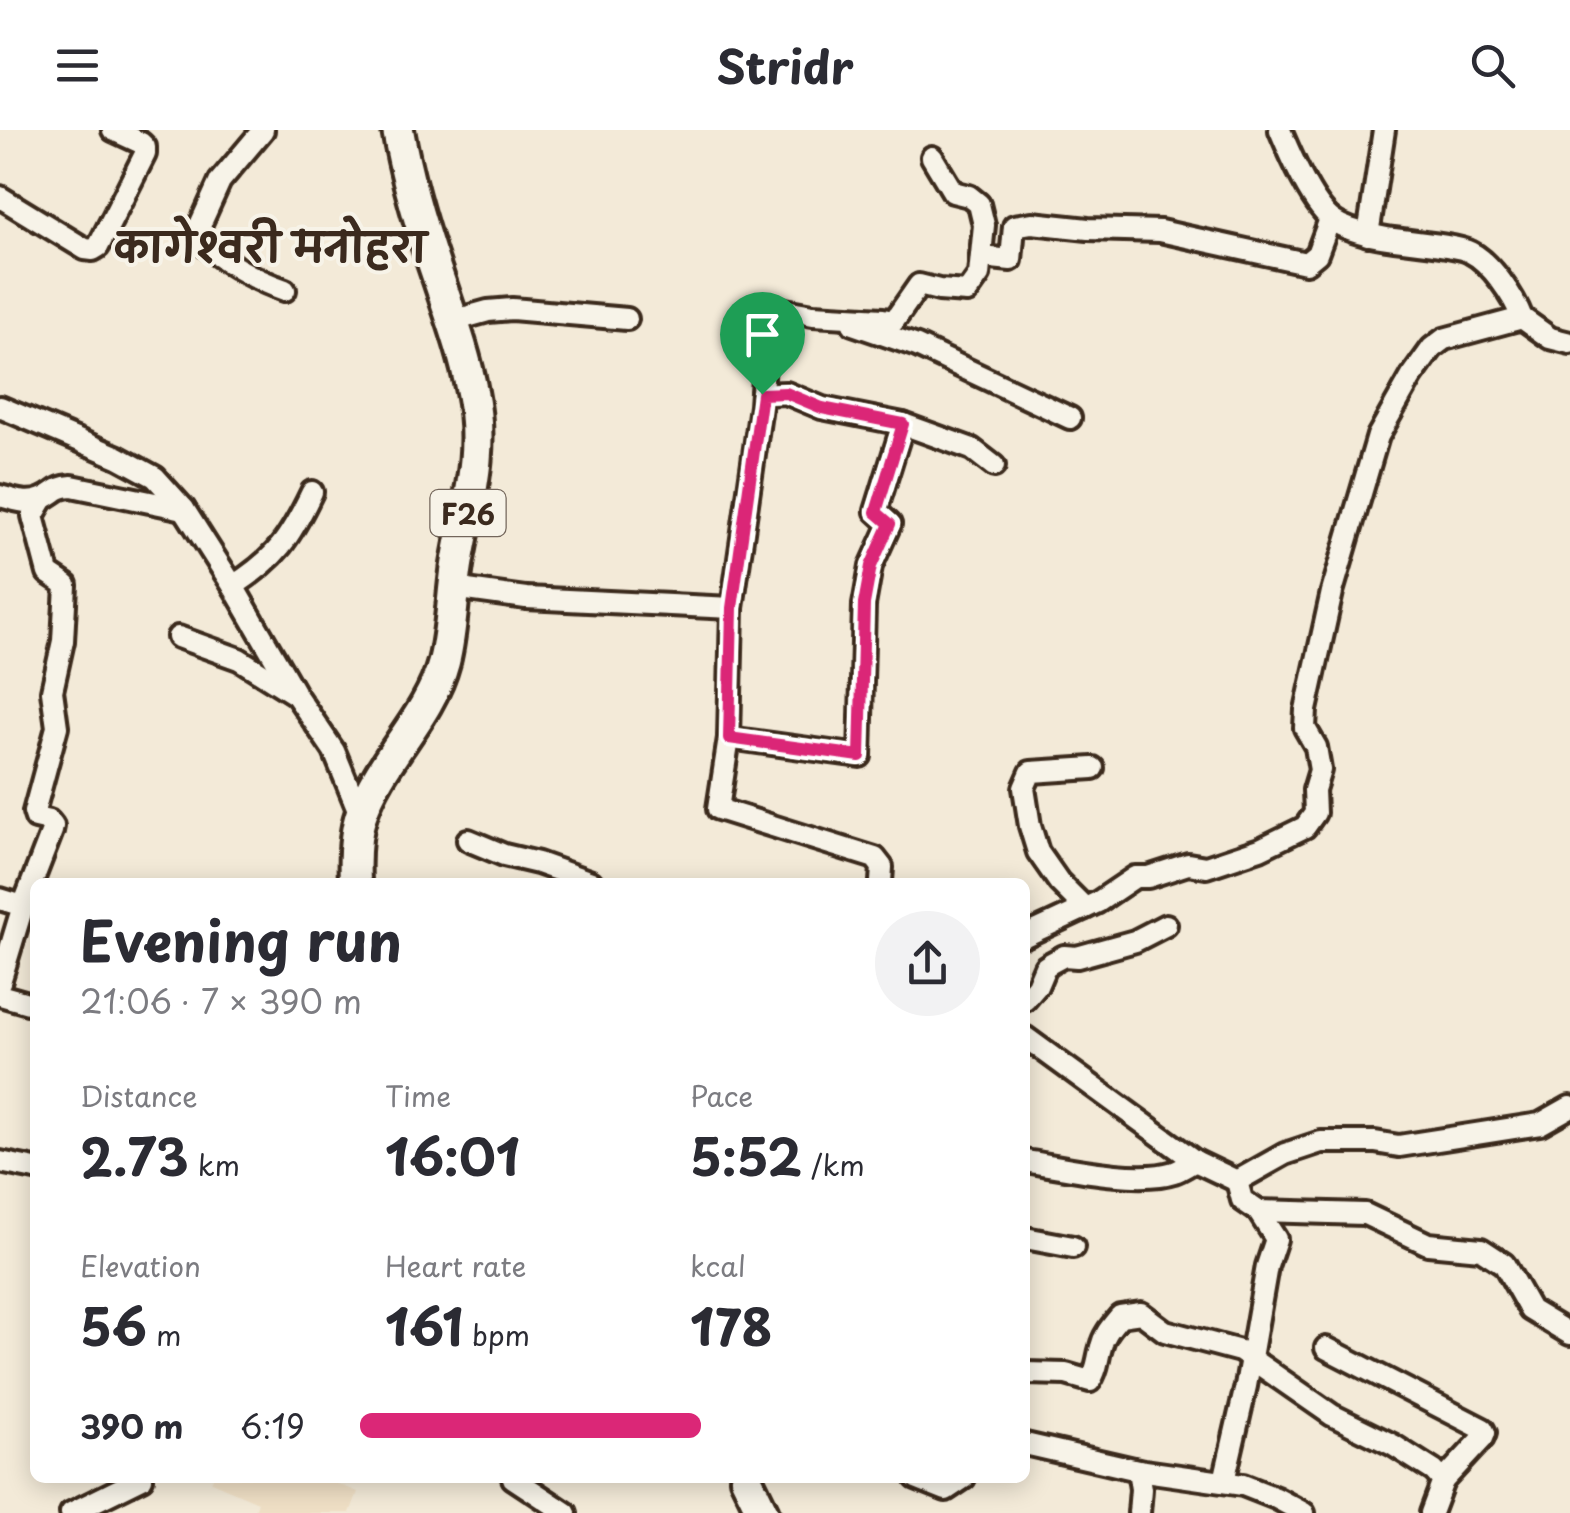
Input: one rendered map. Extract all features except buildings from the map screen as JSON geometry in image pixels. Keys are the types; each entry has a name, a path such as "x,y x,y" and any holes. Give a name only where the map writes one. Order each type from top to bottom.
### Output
{"main road":[{"name":"F26","path":"355,878 360,817 438,683 472,493 476,430 473,394 426,241 398,130"},
{"path":"748,1483 763,1513"}],"street":[{"path":"0,197 85,248 98,247 145,147 113,130"},
{"path":"263,130 220,181 196,234 198,240 229,265 285,290"},
{"path":"1280,130 1313,196 1330,219 1368,235 1470,252 1514,298 1522,318 1550,338 1570,343"},
{"path":"1368,235 1384,130"},
{"path":"882,878 882,866 876,858 718,809 729,738 732,608 762,394 768,307 813,316 894,322 919,285 967,292 979,275 982,258 984,225 979,204 954,192 932,157"},
{"path":"982,258 1012,260 1014,226 1032,223 1088,230 1160,232 1306,263 1317,254 1330,219"},
{"path":"452,321 488,311 512,310 627,319"},
{"path":"832,316 917,346 1070,418"},
{"path":"1030,934 1085,908 1135,878 1188,864 1206,868 1305,827 1315,814 1314,790 1320,770 1316,747 1305,728 1306,710 1332,592 1378,436 1412,376 1444,338 1522,318"},
{"path":"762,394 786,393 822,408 903,424 972,449 994,466"},
{"path":"0,407 118,456 155,477 184,510 334,751 360,817"},
{"path":"729,738 860,756 864,604 871,566 890,524 876,512 903,424"},
{"path":"36,878 52,831 49,821 36,818 34,812 57,726 52,690 64,641 66,585 48,572 33,516 44,499 60,486 184,510"},
{"path":"233,586 282,547 312,492"},
{"path":"0,496 24,502 44,499"},
{"path":"453,588 526,598 732,608"},
{"path":"178,637 238,659 296,695"},
{"path":"1085,908 1038,852 1024,788 1030,772 1093,768"},
{"path":"468,840 580,878"},
{"path":"0,898 29,897 0,982"},
{"path":"1030,994 1046,967 1064,956 1077,957 1135,942 1166,925"},
{"path":"0,995 30,1004"},
{"path":"1030,1041 1195,1161 1238,1180"},
{"path":"1238,1180 1284,1154 1321,1142 1399,1146 1540,1124 1570,1108"},
{"path":"1030,1162 1151,1176 1175,1172 1195,1161"},
{"path":"0,1162 30,1168"},
{"path":"1224,1481 1240,1418 1267,1266 1276,1239 1258,1211 1242,1200 1238,1180"},
{"path":"1258,1211 1364,1214 1428,1244 1481,1249 1504,1264 1530,1310 1570,1334"},
{"path":"1030,1239 1074,1247"},
{"path":"1030,1373 1066,1374 1090,1381 1098,1369 1107,1330 1120,1316 1141,1313 1165,1331 1240,1351 1332,1415 1393,1445 1443,1481"},
{"path":"1326,1348 1483,1428 1482,1438 1443,1481 1431,1513"},
{"path":"1030,1445 1138,1470 1243,1485 1304,1513"},
{"path":"1138,1470 1140,1513"},
{"path":"71,1513 131,1483"},
{"path":"521,1483 566,1513"},
{"path":"928,1483 946,1490"},
{"path":"946,1490 956,1483"},
{"path":"946,1490 946,1513"}],"shaded area":[{"path":"213,1483 336,1483 358,1492 350,1513 254,1513 258,1502"}],"district":[{"name":"कागेश्वरी मनोहरा","path":"270,245"}],"route":[{"path":"786,393 822,408 903,424 876,512 890,524 871,566 864,604 860,756 729,738 732,608 762,394 786,393"}]}
